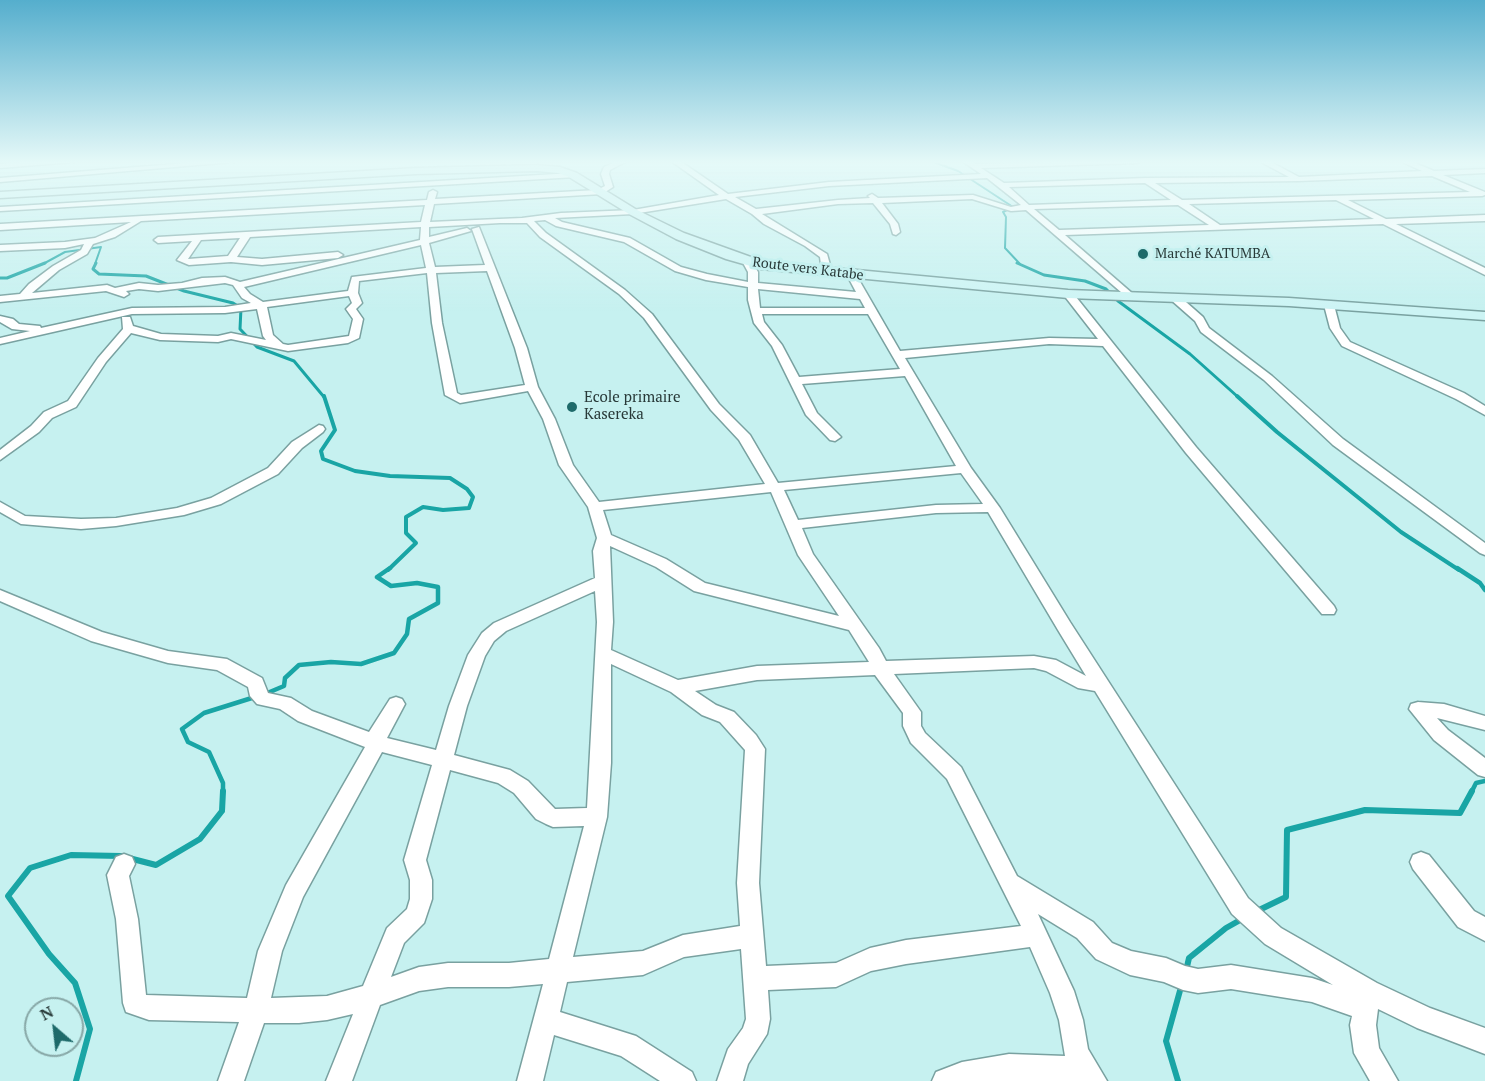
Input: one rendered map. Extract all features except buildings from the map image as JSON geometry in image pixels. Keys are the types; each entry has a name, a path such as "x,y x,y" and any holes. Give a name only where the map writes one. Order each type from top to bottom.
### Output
{"street":[{"path":"0,227 265,211"},
{"path":"428,211 424,240 451,395 460,399 532,387"},
{"path":"239,285 476,229 546,217 636,211"},
{"path":"755,212 759,211"},
{"path":"884,211 896,228 896,232"},
{"path":"1033,211 1124,296"},
{"path":"1194,211 1218,227"},
{"path":"1363,211 1485,272"},
{"name":"Route vers Katabe","path":"633,212 680,236 747,261 827,272 1068,294 1329,305 1485,316"},
{"path":"755,212 767,222 808,244 824,256 827,272"},
{"path":"222,237 238,213"},
{"path":"571,227 582,219 585,213"},
{"path":"546,217 555,223 627,240 678,269 755,286 864,296"},
{"path":"1057,233 1485,218"},
{"path":"0,248 65,245 94,240 112,235 144,219"},
{"path":"158,240 526,220 622,292 648,316 715,407 745,438 764,474 777,488 806,555 873,651 880,668 912,712 912,726 918,738 954,773 991,844 1004,877 1015,888 1085,930 1112,957 1130,963 1166,970 1183,978 1198,981 1231,977 1367,1000 1426,1018 1485,1041"},
{"path":"0,240 26,226"},
{"path":"476,229 521,348 532,387 549,419 566,465 595,507 604,538 601,550 604,622 601,764 597,817 556,969 530,1081"},
{"path":"231,259 246,236"},
{"path":"198,238 182,260 203,262 231,259 262,262 330,255 362,255"},
{"path":"23,297 32,285 84,252 85,247 94,240"},
{"path":"747,261 753,272 755,286 753,300 759,323 777,345 812,415 835,437"},
{"path":"128,329 160,337 218,339 231,336 294,348 353,339 358,319 351,309 357,303 353,293 354,281 357,278 430,270 490,268"},
{"path":"852,275 965,469 993,508 1240,906 1273,936 1367,1000"},
{"path":"0,299 93,289 117,290 139,286 180,286 225,279 239,285 246,296 261,305 268,336 279,346"},
{"path":"117,290 126,296 124,312 128,329"},
{"path":"0,341 124,312 225,310 353,293"},
{"path":"1068,294 1105,343 1134,374 1191,450 1328,610"},
{"path":"1174,297 1198,319 1204,330 1268,378 1338,442 1485,550"},
{"path":"1329,305 1335,328 1346,344 1460,396 1485,411"},
{"path":"756,311 871,311"},
{"path":"0,319 9,321 16,327 57,328"},
{"path":"0,456 35,429 48,415 72,404 102,360 128,329"},
{"path":"897,355 1049,340 1078,344 1105,343"},
{"path":"796,381 908,372"},
{"path":"0,506 21,520 81,524 116,522 179,512 225,498 273,471 297,445 319,429"},
{"path":"595,507 875,476 965,469"},
{"path":"792,525 936,509 993,508"},
{"path":"1464,536 1485,534"},
{"path":"604,538 661,563 700,587 853,625"},
{"path":"339,1081 396,936 416,915 421,899 421,880 415,860 458,706 477,655 489,637 500,627 603,581"},
{"path":"0,595 96,637 168,657 221,664 256,683 259,696 263,699 285,703 305,716 377,743 503,776 521,787 543,813 553,818 597,817"},
{"path":"602,653 677,687 709,710 733,722 754,749 748,883 750,936 758,1019 754,1034 736,1058 730,1081"},
{"path":"677,687 757,673 1034,663 1050,665 1084,683 1101,685"},
{"path":"231,1081 256,1010 270,951 294,892 377,743 378,733 396,704"},
{"path":"1485,723 1444,711 1418,709 1441,735 1485,769"},
{"path":"1421,862 1467,919 1485,930"},
{"path":"124,864 118,875 127,919 135,1003 149,1008 299,1011 327,1008 373,996 419,979 448,975 508,975 643,963 683,946 750,936"},
{"path":"1015,888 1062,991 1071,1020 1076,1053 1091,1076"},
{"path":"754,979 836,975 870,960 906,952 1037,935"},
{"path":"1367,1000 1363,1025 1367,1053 1385,1081"},
{"path":"544,1019 627,1045 668,1069 683,1081"},
{"path":"945,1081 962,1075 1009,1067 1091,1076"}],"waterway":[{"path":"1004,211 1005,248 1020,264"},
{"path":"44,263 65,252 101,247 95,264"},
{"path":"0,278 7,278 44,263"},
{"path":"96,263 93,269 99,274 146,276 184,291 233,303 241,308 240,329 257,347 294,361 324,397"},
{"path":"1017,263 1044,275 1085,281 1106,289 1118,301 1190,354 1238,397"},
{"path":"324,396 335,430 321,451 323,459 355,471 390,476 450,478 467,489 473,497 469,508 443,510 423,507 406,517 406,533 416,543 388,570"},
{"path":"1237,396 1277,432 1401,532 1459,570"},
{"path":"265,694 284,686 285,678 299,665 331,662 361,664 394,653 407,634 409,619 438,603 438,587 417,583 391,586 377,577 390,568"},
{"path":"1457,568 1480,583 1485,590"},
{"path":"223,791 223,783 209,752 188,742 182,729 204,713 255,697"},
{"path":"1472,791 1476,783 1485,781"},
{"path":"76,1081 90,1029 75,983 49,954 8,896 30,868 71,855 121,856 156,865 200,839 222,811 223,791"},
{"path":"1257,911 1286,897 1287,830 1365,810 1460,813 1472,791"},
{"path":"1186,971 1189,958 1226,928 1242,919"},
{"path":"1178,1081 1166,1041 1181,987"}],"place":[{"name":"Marché KATUMBA","path":"1143,254"},
{"name":"Ecole primaire Kasereka","path":"572,407"}]}
